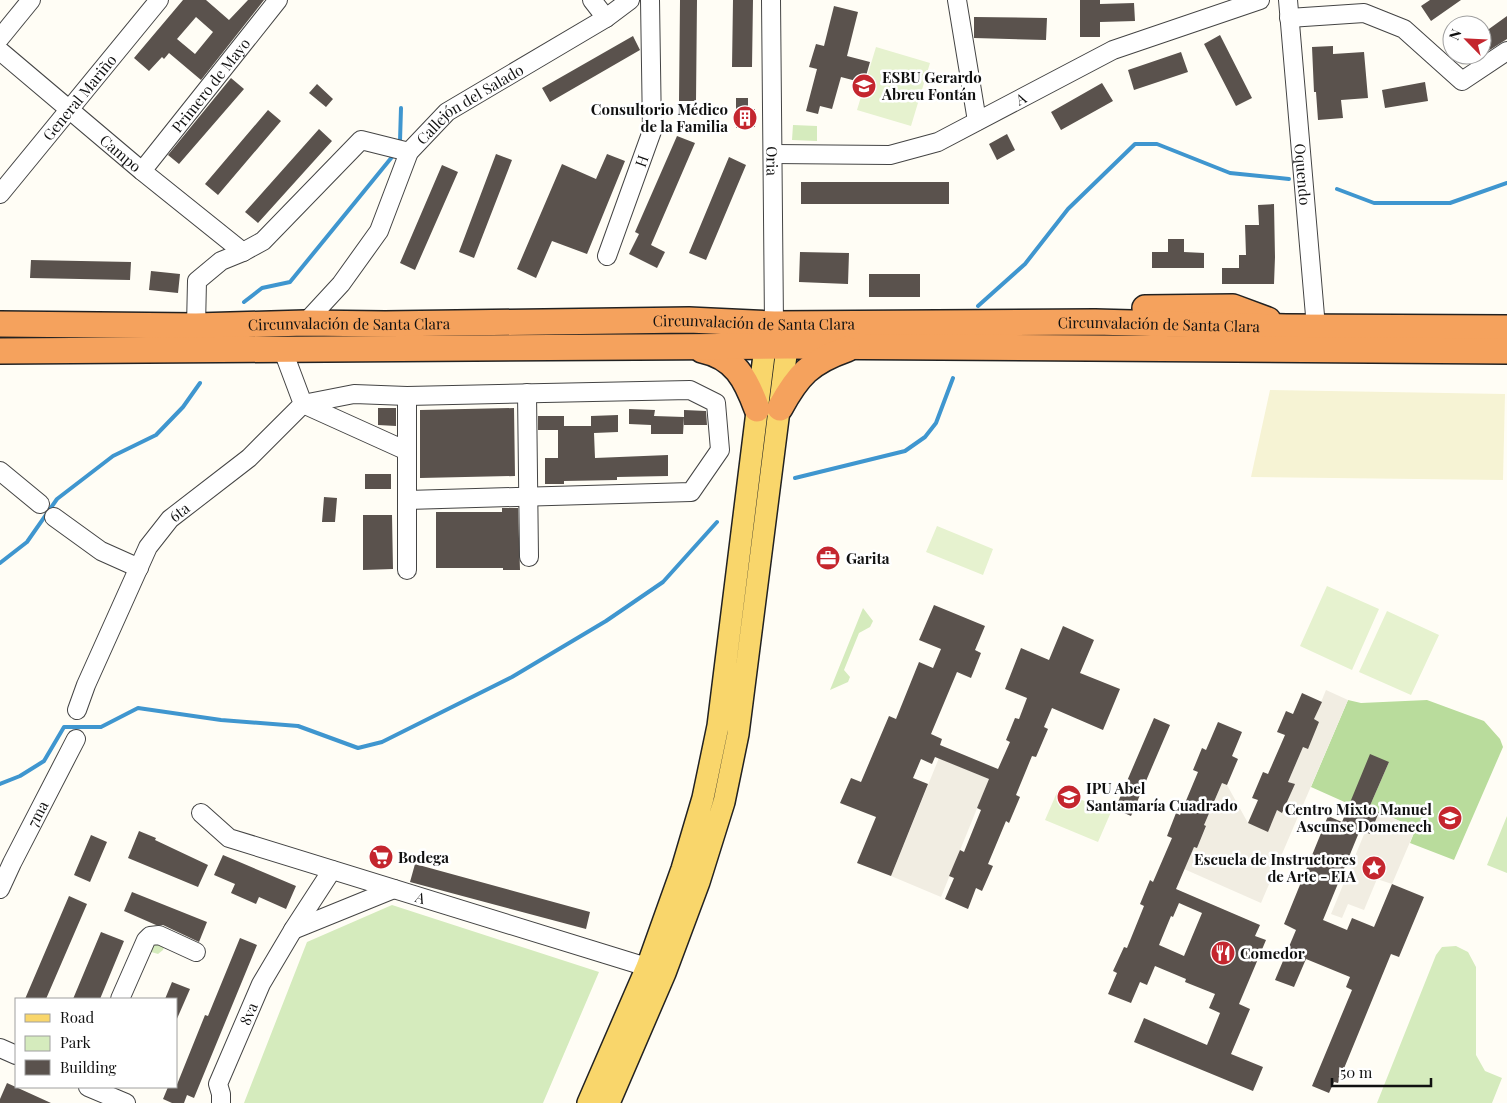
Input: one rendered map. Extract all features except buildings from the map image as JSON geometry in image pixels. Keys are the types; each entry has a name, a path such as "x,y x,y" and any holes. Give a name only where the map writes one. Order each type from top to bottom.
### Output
{"highway":[{"name":"Circunvalación de Santa Clara","path":"0,324 196,326 305,323 385,324 689,320 774,324 1095,322 1147,307 1232,307 1317,338 1507,351"},
{"name":"Circunvalación de Santa Clara","path":"0,351 856,346 1317,338 1507,328"},
{"path":"690,347 712,352 729,361 768,408 806,370 827,356 856,346"}],"main road":[{"path":"588,1103 647,967 682,869 703,798 718,726 768,408 776,346 774,324"},
{"path":"609,1103 665,973 699,882 724,802 738,734 768,408"}],"street":[{"path":"0,38 31,0"},
{"name":"General Mariño","path":"0,194 159,0"},
{"name":"Primero de Mayo","path":"142,171 278,0"},
{"path":"592,0 606,18"},
{"name":"Callejón del Salado","path":"305,323 341,284 379,231 408,152 448,112 606,18 630,0"},
{"name":"H","path":"607,256 652,131 650,0"},
{"name":"Oria","path":"771,0 774,324"},
{"path":"957,0 977,121"},
{"name":"A","path":"773,154 890,155 938,142 1114,50 1260,0"},
{"name":"Oquendo","path":"1288,0 1317,338"},
{"path":"1289,18 1364,13 1404,29 1462,81 1507,52"},
{"name":"Campo","path":"0,51 70,108 142,171 244,252"},
{"path":"196,326 197,281 221,261 244,252 264,241 361,140 408,152"},
{"path":"282,348 303,404 407,451"},
{"path":"303,404 354,394 407,396 690,390 716,403 720,450 691,492 407,500"},
{"path":"527,393 529,557"},
{"path":"407,396 407,570"},
{"name":"6ta","path":"77,710 148,547 170,519 249,458 303,404"},
{"path":"0,471 40,504"},
{"path":"54,517 101,551 138,568"},
{"name":"7ma","path":"0,889 76,740"},
{"name":"A","path":"201,813 229,838 647,967"},
{"name":"8va","path":"221,1103 218,1084 262,984 293,930 332,870"},
{"path":"293,930 394,889"},
{"path":"120,998 146,940 150,936 159,934 196,952"},
{"path":"90,1088 126,1103"}],"shaded area":[{"path":"1270,390 1505,394 1503,480 1251,477"},
{"path":"1326,690 1348,700 1261,903 1184,869 1194,847 1197,848 1206,827 1204,825 1222,783 1227,785 1248,823 1268,831 1277,810 1283,812 1294,784 1288,782 1303,747 1319,722 1314,719"},
{"path":"939,758 989,779 941,897 891,876"},
{"name":"Escuela de Instructores de Arte - EIA","path":"1379,812 1416,828 1392,884 1377,879 1364,910 1348,904 1342,918 1331,914 1365,832 1370,834"}],"green space":[{"path":"876,47 930,63 911,126 857,110"},
{"path":"793,125 817,126 817,141 792,140"},
{"path":"937,526 993,549 983,575 926,552"},
{"path":"1327,586 1379,609 1352,670 1300,646"},
{"path":"863,608 873,621 870,627 859,633 844,670 850,677 848,682 830,690"},
{"path":"1387,611 1439,635 1411,695 1359,672"},
{"path":"1348,700 1361,703 1427,700 1484,721 1500,739 1503,747 1454,860 1410,843 1416,828 1369,808 1389,762 1349,804 1311,787"},
{"path":"1058,790 1111,812 1098,842 1045,820"},
{"path":"1507,816 1507,873 1487,865"},
{"path":"392,905 599,972 543,1103 244,1103 307,942"},
{"path":"146,940 165,945 163,950 158,954 148,951"},
{"path":"1456,946 1468,952 1476,967 1476,1055 1485,1071 1502,1078 1492,1103 1377,1103 1436,955 1442,947"}],"waterway":[{"path":"400,141 401,108"},
{"path":"978,306 1025,264 1068,209 1135,144 1157,144 1230,173 1289,179"},
{"path":"244,302 262,288 290,282 392,157"},
{"path":"1337,189 1374,203 1450,203 1507,183"},
{"path":"795,478 905,451 925,437 936,423 953,378"},
{"path":"0,563 27,542 57,499 113,456 156,435 183,407 200,383"},
{"path":"0,784 20,776 44,761 64,727 101,727 138,708 221,720 298,726 358,748 382,742 512,677 606,621 663,582 717,522"}],"place":[{"name":"ESBU Gerardo Abreu Fontán","path":"864,86"},
{"name":"Consultorio Médico de la Familia","path":"745,118"},
{"name":"Garita","path":"828,558"},
{"name":"IPU Abel Santamaría Cuadrado","path":"1069,797"},
{"name":"Centro Mixto Manuel Ascunse Domenech","path":"1450,818"},
{"name":"Bodega","path":"381,857"},
{"name":"Escuela de Instructores de Arte - EIA","path":"1374,868"},
{"name":"Comedor","path":"1223,953"}]}
